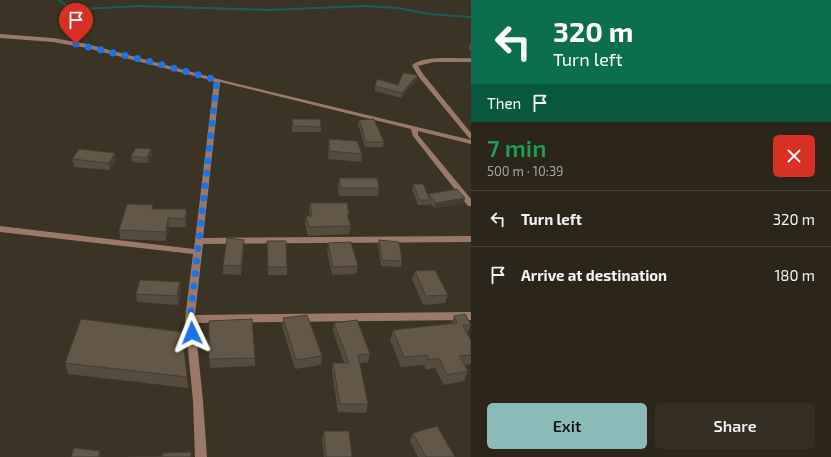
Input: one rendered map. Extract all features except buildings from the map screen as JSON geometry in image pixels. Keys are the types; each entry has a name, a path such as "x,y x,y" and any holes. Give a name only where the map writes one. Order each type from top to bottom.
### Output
{"street":[{"path":"0,36 53,40 88,46 217,80 471,142"},
{"path":"471,60 429,61 419,62 415,65 420,75 471,137"},
{"path":"201,457 198,401 190,319 217,80"},
{"path":"414,129 415,135 471,204"},
{"path":"0,229 198,252"},
{"path":"199,241 471,239"},
{"path":"190,319 471,316"}],"waterway":[{"path":"59,0 69,8 81,9 140,6 268,10 365,6 398,8 429,14 471,17"}],"route":[{"path":"76,44 144,60 217,80 190,319 192,333"}]}
